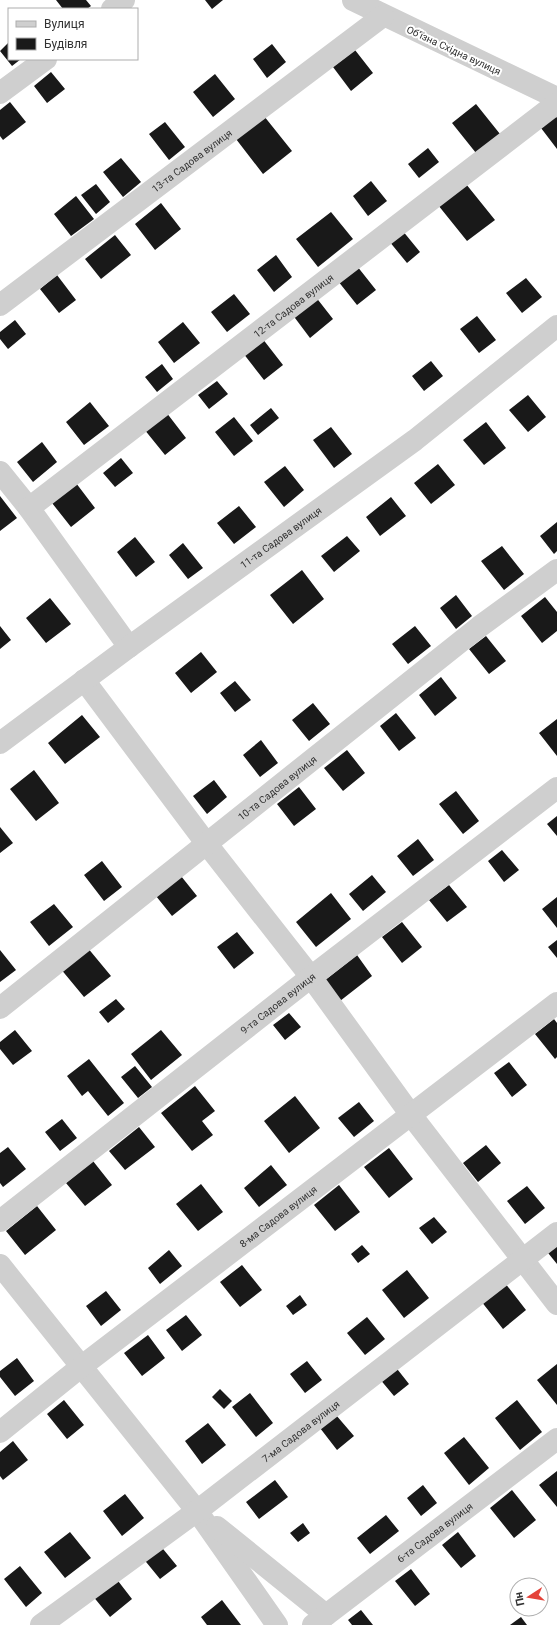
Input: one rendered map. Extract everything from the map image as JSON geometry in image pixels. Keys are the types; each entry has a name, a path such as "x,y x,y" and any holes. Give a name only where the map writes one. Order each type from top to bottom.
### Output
{"street":[{"path":"113,8 124,0"},
{"name":"Обʼїзна Східна вулиця","path":"352,0 557,98"},
{"name":"13-та Садова вулиця","path":"0,305 383,16"},
{"path":"0,93 45,60"},
{"name":"12-та Садова вулиця","path":"29,508 557,103"},
{"name":"11-та Садова вулиця","path":"0,743 129,647 416,440 557,326"},
{"path":"0,472 29,508 129,647"},
{"name":"10-та Садова вулиця","path":"0,1008 479,627 557,570"},
{"path":"84,680 206,843 311,977 411,1115 557,1304"},
{"name":"9-та Садова вулиця","path":"0,1221 311,977 557,788"},
{"name":"8-ма Садова вулиця","path":"0,1432 82,1366 557,1003"},
{"name":"7-ма Садова вулиця","path":"41,1625 197,1512 557,1233"},
{"path":"0,1265 197,1512 277,1625"},
{"name":"6-та Садова вулиця","path":"319,1620 557,1439"},
{"path":"197,1512 319,1620"}],"building":[{"path":"56,0 86,0 91,6 88,8 62,8"},
{"path":"205,0 223,0 212,9"},
{"path":"8,43 8,60 20,60 12,66 0,51"},
{"path":"272,44 286,62 267,78 253,59"},
{"path":"355,50 373,73 351,91 333,67"},
{"path":"51,72 65,89 47,103 34,86"},
{"path":"215,74 235,99 213,117 193,92"},
{"path":"10,102 26,122 3,140 0,136 0,110"},
{"path":"476,104 500,134 476,153 452,123"},
{"path":"264,116 292,151 263,174 236,139"},
{"path":"556,116 557,118 557,149 541,128"},
{"path":"165,122 185,147 169,160 149,134"},
{"path":"428,148 439,162 419,178 408,164"},
{"path":"121,158 141,182 123,197 103,172"},
{"path":"371,181 387,201 368,216 353,196"},
{"path":"96,184 110,202 96,214 81,195"},
{"path":"466,184 495,220 467,241 438,205"},
{"path":"76,196 94,219 71,236 54,214"},
{"path":"161,203 181,229 155,250 135,224"},
{"path":"331,212 353,239 318,267 296,239"},
{"path":"402,230 420,252 407,263 389,241"},
{"path":"115,235 131,255 101,279 85,259"},
{"path":"276,255 292,277 274,292 257,270"},
{"path":"357,266 376,290 357,305 338,281"},
{"path":"57,275 76,300 59,313 40,289"},
{"path":"526,278 542,297 522,313 506,293"},
{"path":"234,294 250,314 227,332 211,312"},
{"path":"315,296 333,319 310,338 292,314"},
{"path":"477,316 496,340 479,353 460,329"},
{"path":"15,320 26,334 8,349 0,339 0,332"},
{"path":"183,322 200,343 174,363 158,342"},
{"path":"262,338 283,365 264,380 243,353"},
{"path":"431,361 443,376 424,391 412,376"},
{"path":"162,364 173,379 157,392 145,377"},
{"path":"217,381 228,394 209,409 198,395"},
{"path":"528,395 546,417 528,432 509,410"},
{"path":"90,402 109,426 84,445 66,422"},
{"path":"271,408 279,418 258,435 250,425"},
{"path":"166,412 186,438 165,455 144,429"},
{"path":"234,417 253,441 234,456 215,432"},
{"path":"486,422 506,448 484,465 463,440"},
{"path":"331,427 352,454 334,468 313,440"},
{"path":"42,442 57,462 33,482 17,462"},
{"path":"121,458 133,473 115,487 103,473"},
{"path":"438,464 455,485 431,504 414,483"},
{"path":"285,466 304,490 284,507 264,482"},
{"path":"76,483 95,508 71,527 52,503"},
{"path":"0,496 17,518 0,531"},
{"path":"391,497 406,516 380,536 366,517"},
{"path":"239,506 256,527 234,544 217,523"},
{"path":"557,522 557,551 554,554 540,536"},
{"path":"347,536 360,551 334,572 321,556"},
{"path":"135,537 155,562 136,577 117,552"},
{"path":"183,543 203,568 188,579 169,555"},
{"path":"502,546 524,574 504,590 481,561"},
{"path":"302,570 324,599 293,624 270,595"},
{"path":"456,595 472,616 456,629 440,608"},
{"path":"545,597 557,612 557,631 542,643 521,616"},
{"path":"50,598 71,624 46,643 26,618"},
{"path":"0,626 11,640 0,649"},
{"path":"415,626 431,646 408,664 392,644"},
{"path":"486,636 506,661 489,674 469,649"},
{"path":"201,652 217,672 191,693 175,673"},
{"path":"441,677 457,698 435,716 419,695"},
{"path":"235,681 251,700 235,712 220,693"},
{"path":"313,703 330,724 309,741 292,720"},
{"path":"396,713 416,738 399,751 380,726"},
{"path":"82,715 100,737 65,764 48,743"},
{"path":"557,719 557,756 539,733"},
{"path":"261,740 278,763 260,777 243,755"},
{"path":"347,750 365,773 343,791 324,768"},
{"path":"34,770 59,803 36,821 10,789"},
{"path":"214,780 227,797 207,814 193,796"},
{"path":"299,787 316,809 294,826 277,804"},
{"path":"456,791 479,821 463,834 439,804"},
{"path":"557,816 557,836 547,824"},
{"path":"0,827 13,843 0,853"},
{"path":"418,839 434,860 413,876 397,856"},
{"path":"502,850 519,870 504,882 488,861"},
{"path":"102,861 122,887 104,901 84,875"},
{"path":"372,875 386,892 363,911 349,894"},
{"path":"181,876 197,896 172,916 156,896"},
{"path":"449,885 467,907 447,922 429,900"},
{"path":"331,893 351,919 316,947 296,922"},
{"path":"557,897 557,928 542,909"},
{"path":"54,904 73,927 49,946 30,922"},
{"path":"402,922 422,947 402,963 382,937"},
{"path":"237,932 254,953 234,969 217,947"},
{"path":"557,940 557,958 548,947"},
{"path":"87,947 111,976 84,997 60,968"},
{"path":"0,950 16,970 0,982"},
{"path":"357,955 372,976 340,1001 324,981"},
{"path":"116,999 125,1009 108,1023 99,1012"},
{"path":"289,1013 301,1027 285,1040 273,1025"},
{"path":"554,1019 557,1023 557,1057 555,1059 535,1034"},
{"path":"15,1030 32,1051 13,1065 0,1049 0,1042"},
{"path":"161,1030 182,1055 151,1080 131,1054"},
{"path":"89,1059 124,1103 108,1116 88,1091 82,1096 67,1076"},
{"path":"509,1062 527,1085 512,1097 494,1073"},
{"path":"135,1066 152,1087 138,1098 121,1077"},
{"path":"195,1086 215,1111 202,1121 213,1135 192,1151 161,1113"},
{"path":"295,1096 320,1128 289,1153 264,1121"},
{"path":"359,1102 374,1121 354,1137 338,1118"},
{"path":"62,1119 77,1138 60,1151 45,1132"},
{"path":"139,1127 155,1147 125,1170 109,1151"},
{"path":"486,1145 501,1163 478,1182 463,1163"},
{"path":"8,1147 26,1169 3,1187 0,1183 0,1153"},
{"path":"389,1148 413,1179 389,1198 364,1167"},
{"path":"93,1161 112,1185 85,1206 66,1183"},
{"path":"271,1165 287,1185 259,1207 244,1188"},
{"path":"201,1184 223,1212 198,1231 176,1204"},
{"path":"339,1185 360,1212 335,1231 314,1205"},
{"path":"527,1186 545,1208 525,1224 507,1201"},
{"path":"37,1206 56,1230 25,1255 6,1231"},
{"path":"434,1217 447,1232 432,1244 419,1228"},
{"path":"557,1238 557,1264 544,1248"},
{"path":"362,1245 370,1254 358,1263 351,1254"},
{"path":"169,1250 182,1266 160,1284 148,1268"},
{"path":"242,1265 262,1290 240,1307 220,1282"},
{"path":"407,1270 429,1298 404,1318 382,1290"},
{"path":"505,1283 526,1310 503,1329 481,1301"},
{"path":"106,1291 121,1310 101,1326 86,1306"},
{"path":"300,1295 307,1305 293,1315 286,1306"},
{"path":"186,1315 202,1335 182,1351 166,1330"},
{"path":"367,1317 385,1339 365,1355 347,1333"},
{"path":"148,1335 165,1358 142,1376 124,1353"},
{"path":"17,1358 34,1381 15,1396 0,1377 0,1371"},
{"path":"307,1361 322,1380 305,1393 290,1374"},
{"path":"557,1364 557,1405 537,1380"},
{"path":"394,1365 409,1384 394,1396 379,1378"},
{"path":"220,1389 232,1401 224,1409 212,1397"},
{"path":"250,1393 273,1423 256,1437 232,1407"},
{"path":"64,1400 84,1425 67,1439 47,1414"},
{"path":"517,1400 542,1432 520,1450 495,1418"},
{"path":"336,1415 354,1436 337,1450 320,1428"},
{"path":"208,1423 226,1445 202,1464 185,1441"},
{"path":"464,1437 489,1468 469,1485 444,1453"},
{"path":"13,1441 28,1460 3,1480 0,1476 0,1452"},
{"path":"557,1471 557,1507 539,1485"},
{"path":"275,1480 288,1497 259,1519 246,1502"},
{"path":"423,1485 437,1503 421,1516 407,1498"},
{"path":"512,1490 536,1520 514,1538 490,1508"},
{"path":"125,1494 144,1518 122,1536 103,1511"},
{"path":"386,1515 399,1531 370,1554 357,1538"},
{"path":"303,1523 310,1533 298,1542 290,1533"},
{"path":"70,1532 91,1558 65,1578 44,1552"},
{"path":"458,1532 476,1556 461,1568 442,1545"},
{"path":"159,1544 177,1566 160,1579 142,1557"},
{"path":"20,1566 42,1593 26,1607 4,1579"},
{"path":"411,1569 430,1594 415,1606 395,1581"},
{"path":"115,1577 132,1599 110,1617 92,1595"},
{"path":"222,1600 241,1625 207,1625 201,1617"},
{"path":"361,1610 373,1625 352,1625 348,1620"},
{"path":"521,1617 527,1625 510,1625"}]}
